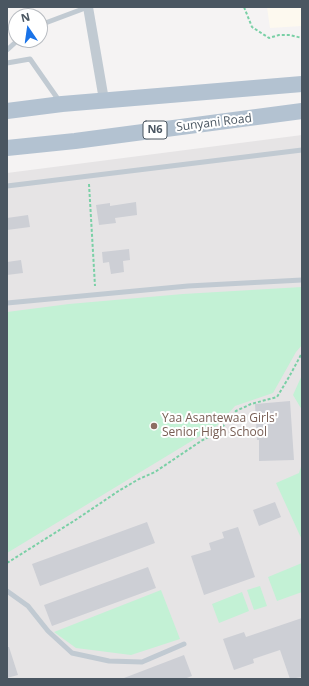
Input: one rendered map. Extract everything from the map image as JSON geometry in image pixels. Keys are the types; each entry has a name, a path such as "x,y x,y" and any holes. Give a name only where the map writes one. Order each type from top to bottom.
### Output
{"main road":[{"path":"7,111 104,100 302,84"},
{"name":"Sunyani Road","path":"7,148 75,141 302,111"}],"street":[{"path":"88,7 104,100"}],"lane":[{"path":"48,22 88,7"},
{"path":"7,63 30,60 62,104"},
{"path":"7,186 302,150"},
{"path":"7,304 188,286 302,280"},
{"path":"7,591 28,606 48,631 72,653 109,661 142,662 184,644"}],"path":[{"path":"244,7 252,27 268,38 279,35 290,35 302,38"},
{"path":"88,176 96,295"},
{"path":"7,563 120,490 155,472 201,441 219,431 236,411 251,404 277,397 290,377 302,353"}],"shaded area":[{"path":"267,7 302,7 302,26 270,28"},
{"name":"Yaa Asantewaa Girls' Senior High School","path":"302,135 302,679 7,679 7,173"}],"green space":[{"path":"302,287 302,345 296,352 273,393 235,406 218,425 7,553 7,312 69,304 183,294"},
{"path":"302,375 302,410 293,395"},
{"path":"302,463 302,540 276,483 299,473"},
{"path":"302,563 302,592 277,601 268,577"},
{"path":"260,586 267,606 254,610 247,590"},
{"path":"161,590 180,639 131,655 76,648 54,632"},
{"path":"242,592 249,611 219,623 212,604"}],"building":[{"path":"136,202 137,215 115,218 116,223 99,225 96,205 110,203 110,206"},
{"path":"28,215 30,227 7,230 7,218"},
{"path":"129,249 130,260 123,261 124,272 111,274 109,262 103,263 102,252"},
{"path":"21,260 23,273 7,275 7,262"},
{"path":"290,401 294,460 259,461 259,440 257,440 255,404"},
{"path":"275,502 281,517 259,526 253,510"},
{"path":"147,522 155,543 40,586 32,564"},
{"path":"238,527 255,577 204,595 191,556 211,550 209,543 224,538 222,532"},
{"path":"148,567 156,588 52,626 44,605"},
{"path":"302,618 302,677 290,679 280,650 253,659 254,663 234,670 223,639 244,632 246,637"},
{"path":"7,647 9,647 18,675 7,678"},
{"path":"184,655 192,676 184,679 124,679 124,678"}],"place":[{"name":"Yaa Asantewaa Girls' Senior High School","path":"154,426"}]}
